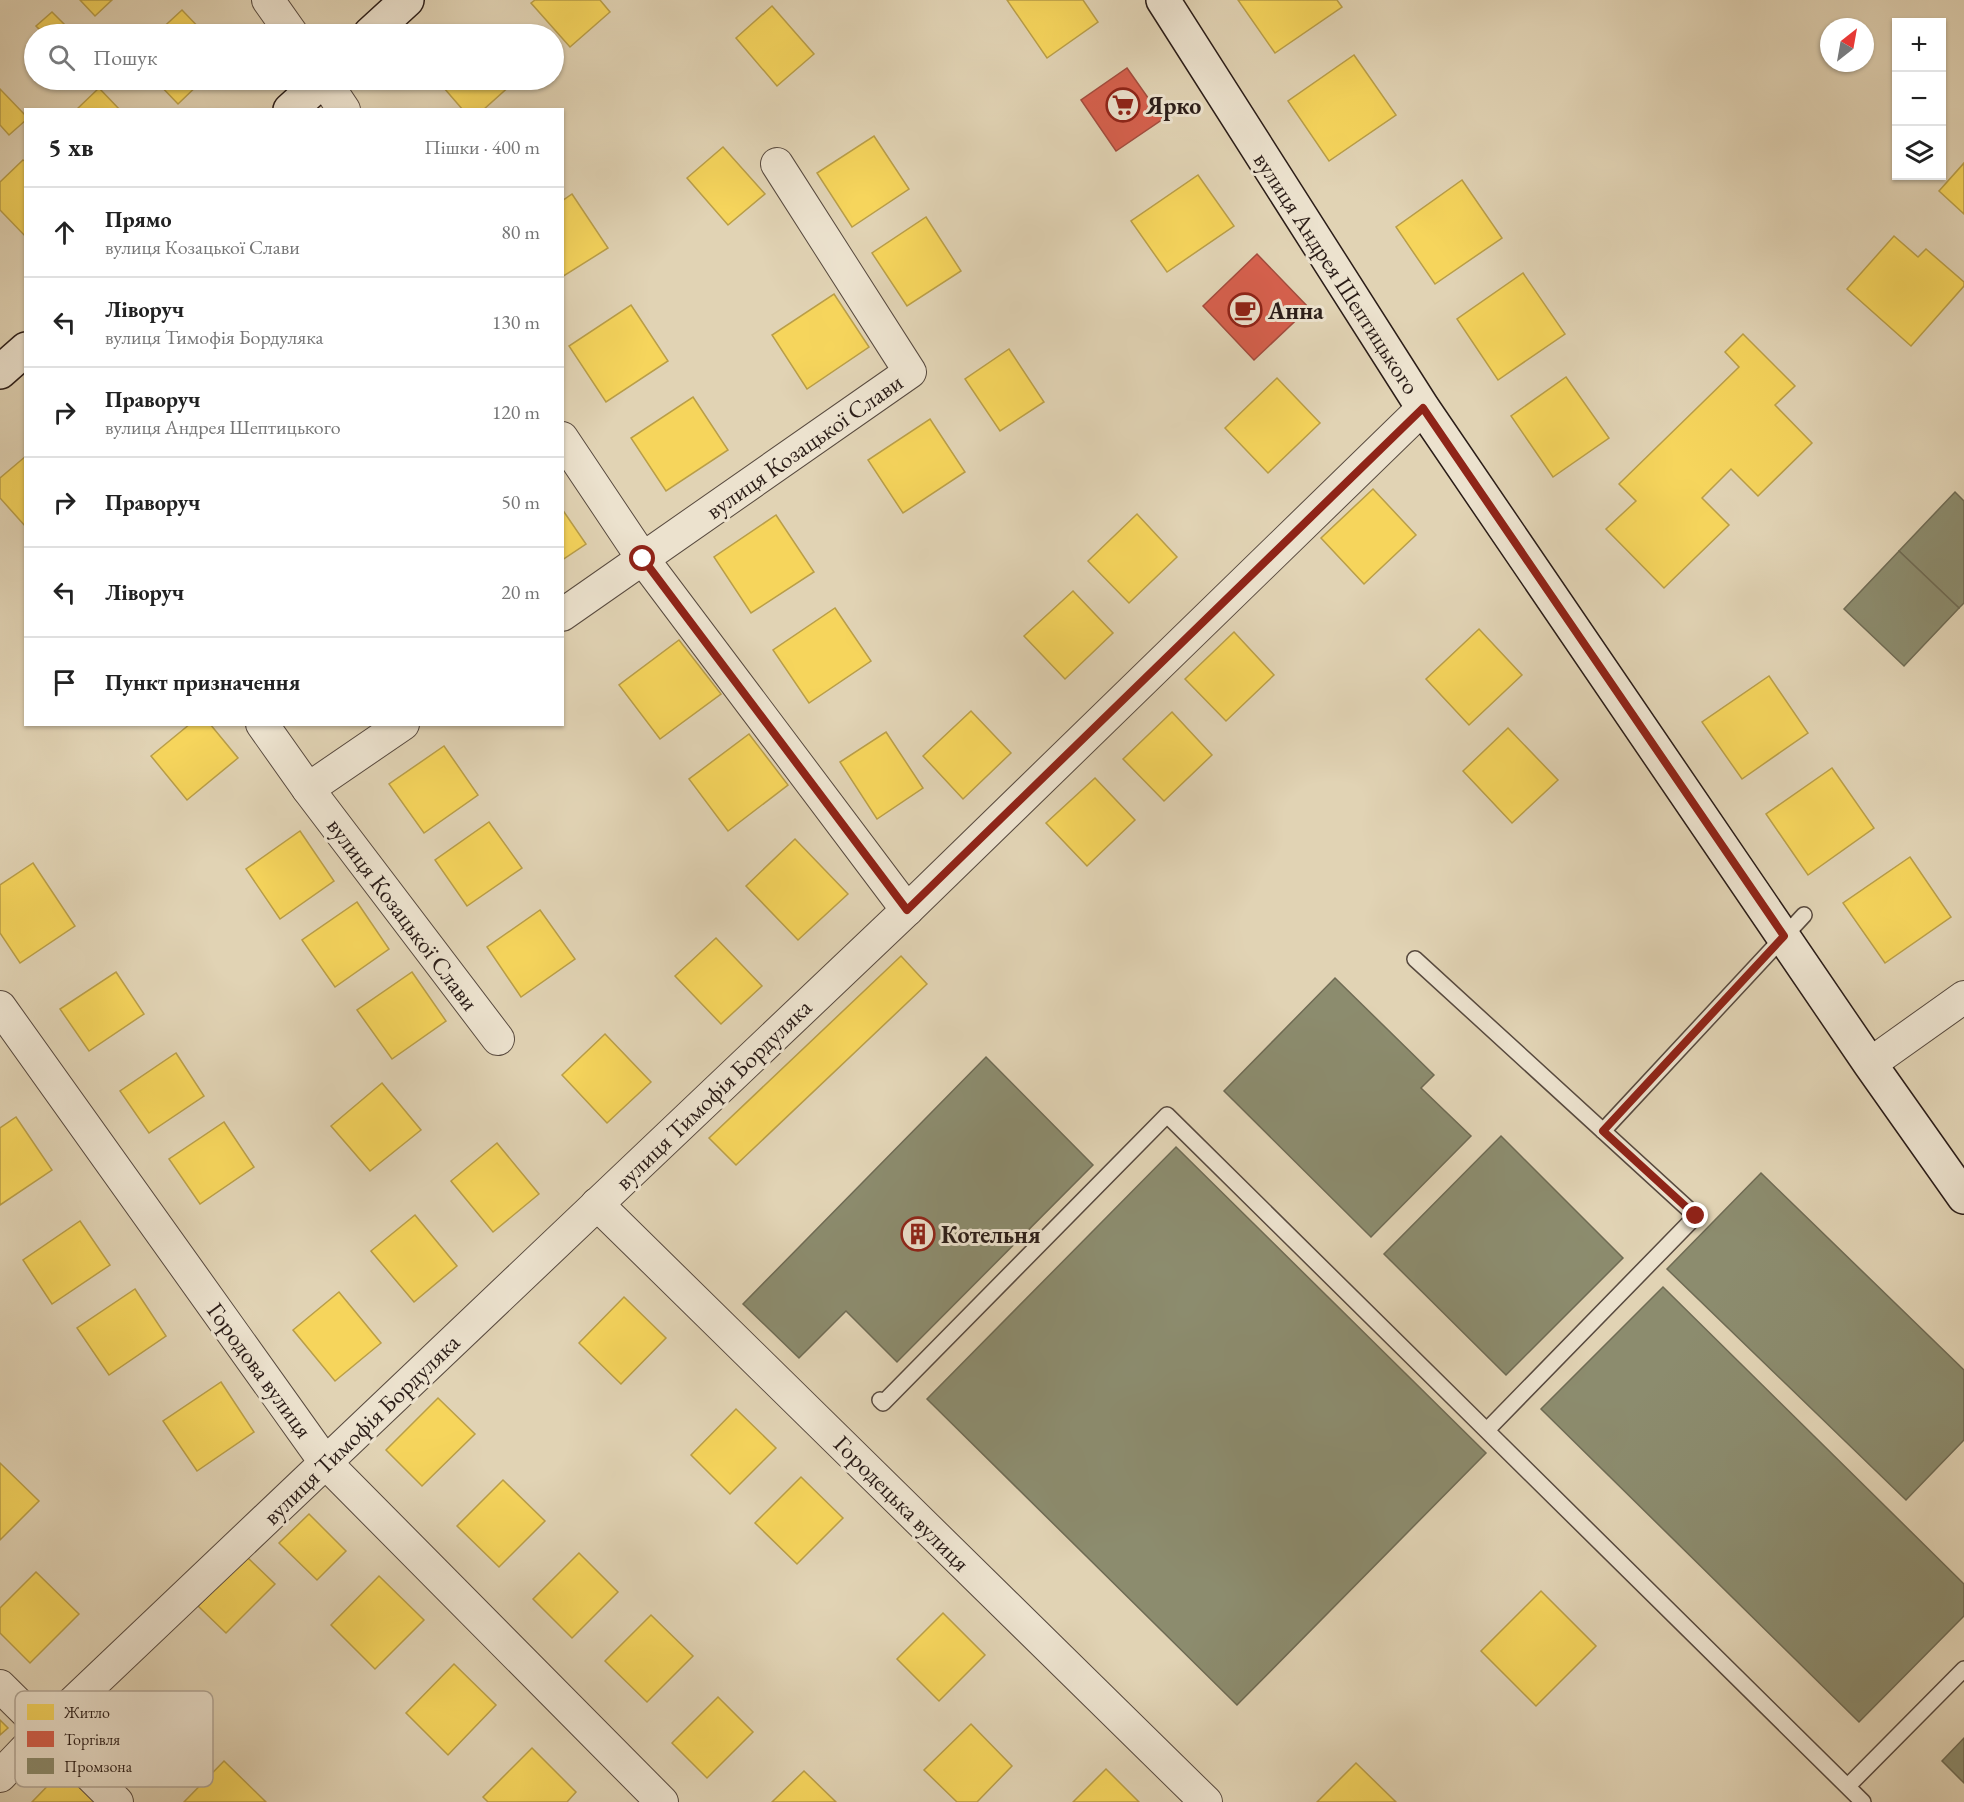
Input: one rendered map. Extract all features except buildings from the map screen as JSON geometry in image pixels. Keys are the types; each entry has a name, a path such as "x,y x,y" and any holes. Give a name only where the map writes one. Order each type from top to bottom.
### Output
{"main road":[{"path":"381,24 407,0"},
{"name":"вулиця Андрея Шептицького","path":"1163,0 1423,408 1794,925 1870,1064 1964,1197"},
{"path":"292,108 312,90"},
{"path":"0,372 24,351"}],"street":[{"path":"268,0 285,24"},
{"path":"330,90 343,108"},
{"name":"вулиця Козацької Слави","path":"564,614 910,372 777,164"},
{"name":"вулиця Тимофія Бордуляка","path":"85,1691 907,910 1423,408"},
{"path":"564,441 643,559 907,910"},
{"name":"вулиця Козацької Слави","path":"263,726 498,1039"},
{"path":"309,789 400,726"},
{"path":"1870,1064 1964,997"},
{"name":"Городова вулиця","path":"0,1007 326,1462 662,1802"},
{"name":"Городецька вулиця","path":"597,1204 1206,1802"},
{"path":"0,1686 15,1701"},
{"name":"вулиця Тимофія Бордуляка","path":"0,1776 15,1760"},
{"path":"102,1787 117,1802"}],"lane":[{"path":"1603,1131 1794,925"},
{"path":"1415,959 1696,1216 1487,1430"},
{"path":"880,1400 883,1403 1167,1115 1863,1802"},
{"path":"1848,1786 1964,1669"}],"place":[{"name":"Ярко","path":"1123,105"},
{"name":"Анна","path":"1245,310"},
{"name":"Котельня","path":"918,1234"}],"route":[{"path":"643,559 907,910 1423,408 1784,936 1603,1131 1696,1216"}]}
